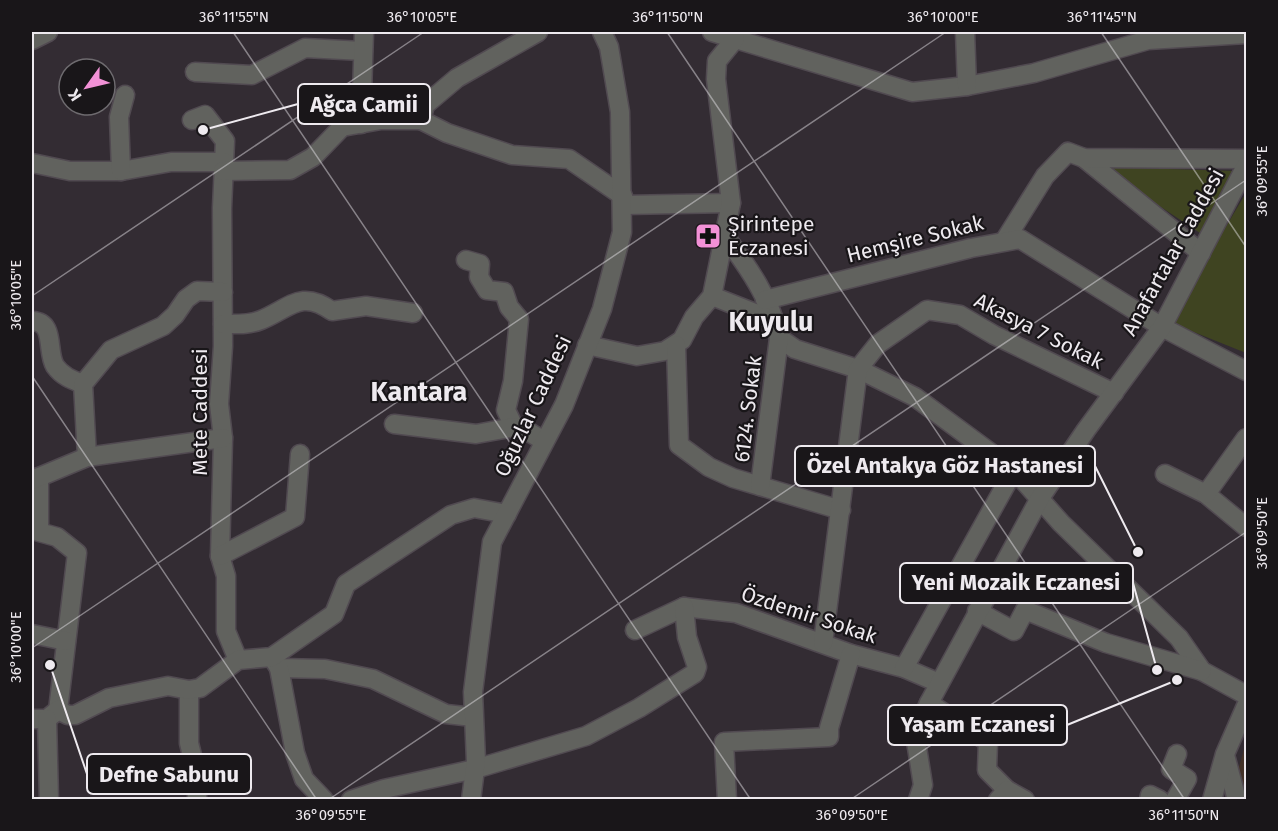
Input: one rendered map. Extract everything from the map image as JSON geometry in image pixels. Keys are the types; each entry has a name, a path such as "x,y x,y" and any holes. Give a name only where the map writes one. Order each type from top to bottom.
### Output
{"street":[{"path":"32,40 48,32"},
{"path":"361,123 364,32"},
{"path":"421,120 424,105 457,78 538,32"},
{"name":"Oğuzlar Caddesi","path":"471,800 475,770 473,692 492,542 564,405 602,309 622,232 620,112 609,47 602,32"},
{"path":"711,32 735,39 768,40 912,92 967,86 1034,74 1148,40 1246,34"},
{"path":"965,32 967,86"},
{"path":"587,345 637,356 647,356 676,345 712,296 731,203 716,79 717,61 735,39"},
{"path":"195,72 252,75 305,48 363,51"},
{"path":"121,171 119,117 125,95"},
{"name":"Mete Caddesi","path":"192,120 204,115 225,141 223,324 219,404 223,438 220,555 226,576 226,631 238,660"},
{"path":"32,164 70,171 121,171 171,162 290,170 313,157 342,127 381,120 421,120 447,133 512,155 570,159 623,201 731,203"},
{"name":"Hemşire Sokak","path":"765,300 1005,240 1046,176 1068,152 1084,158 1246,159"},
{"path":"1084,158 1201,253"},
{"name":"Anafartalar Caddesi","path":"918,800 923,785 915,735 939,683 1040,498 1162,327 1246,166"},
{"path":"725,236 753,274 777,330"},
{"path":"1005,240 1020,239 1162,327 1246,371"},
{"path":"466,260 480,264 479,278 487,290 504,292 508,307 519,319 513,381 506,411 514,427"},
{"path":"87,457 83,384 111,350 163,326 175,315 186,299 197,291 223,292"},
{"path":"712,296 777,330 795,349 858,369 915,397 1014,470 1061,523 1179,638 1202,670"},
{"path":"223,324 249,324 301,300 319,302 332,311 366,306 413,313"},
{"name":"Akasya 7 Sokak","path":"858,369 878,344 927,310 960,315 994,335 1114,393"},
{"path":"32,321 39,321 47,328 54,366 68,379 83,384"},
{"name":"6124. Sokak","path":"760,486 777,330"},
{"path":"676,345 679,445 709,467 760,486 841,510"},
{"path":"823,643 858,369"},
{"path":"394,424 476,434 514,427 524,429 544,441"},
{"path":"49,800 45,716 66,640 77,553 57,537 39,532 35,478 87,457 223,438"},
{"path":"1206,494 1246,438"},
{"path":"220,555 295,517 300,454"},
{"path":"904,668 1014,470"},
{"path":"1165,474 1206,494 1246,527"},
{"path":"276,663 334,614 346,584 451,515 474,508 507,514"},
{"path":"351,800 384,789 475,770 586,736 692,677 697,667 687,637 684,607 635,630"},
{"name":"Özdemir Sokak","path":"684,607 736,613 851,654 904,668 939,683"},
{"path":"977,611 1014,631 1025,610 1106,643 1202,670 1246,694"},
{"path":"32,634 66,640"},
{"path":"727,800 724,742 829,737 831,718 851,654"},
{"path":"45,716 75,715 109,698 168,687 189,690 200,688 238,660 325,669 373,678 446,714 473,717"},
{"path":"276,663 301,771 304,779 324,800"},
{"path":"189,690 189,743 197,776 197,800"},
{"path":"929,703 988,742 987,770 1003,795 1025,800"},
{"path":"1212,800 1224,754 1246,706"},
{"path":"1175,800 1187,779 1171,769 1177,754"},
{"path":"1224,754 1237,800"},
{"path":"1149,800 1150,795 1160,800"}],"shaded area":[{"path":"1246,741 1246,799 1245,799 1238,771"}],"green space":[{"path":"1101,167 1237,171 1203,235"},
{"path":"1246,193 1246,353 1169,322"}],"place":[{"name":"Ağca Camii","path":"203,130"},
{"name":"Şirintepe Eczanesi","path":"708,236"},
{"name":"Özel Antakya Göz Hastanesi","path":"1138,552"},
{"name":"Defne Sabunu","path":"50,665"},
{"name":"Yeni Mozaik Eczanesi","path":"1157,670"},
{"name":"Yaşam Eczanesi","path":"1177,680"}],"district":[{"name":"Kuyulu","path":"771,322"},
{"name":"Kantara","path":"419,392"}]}
